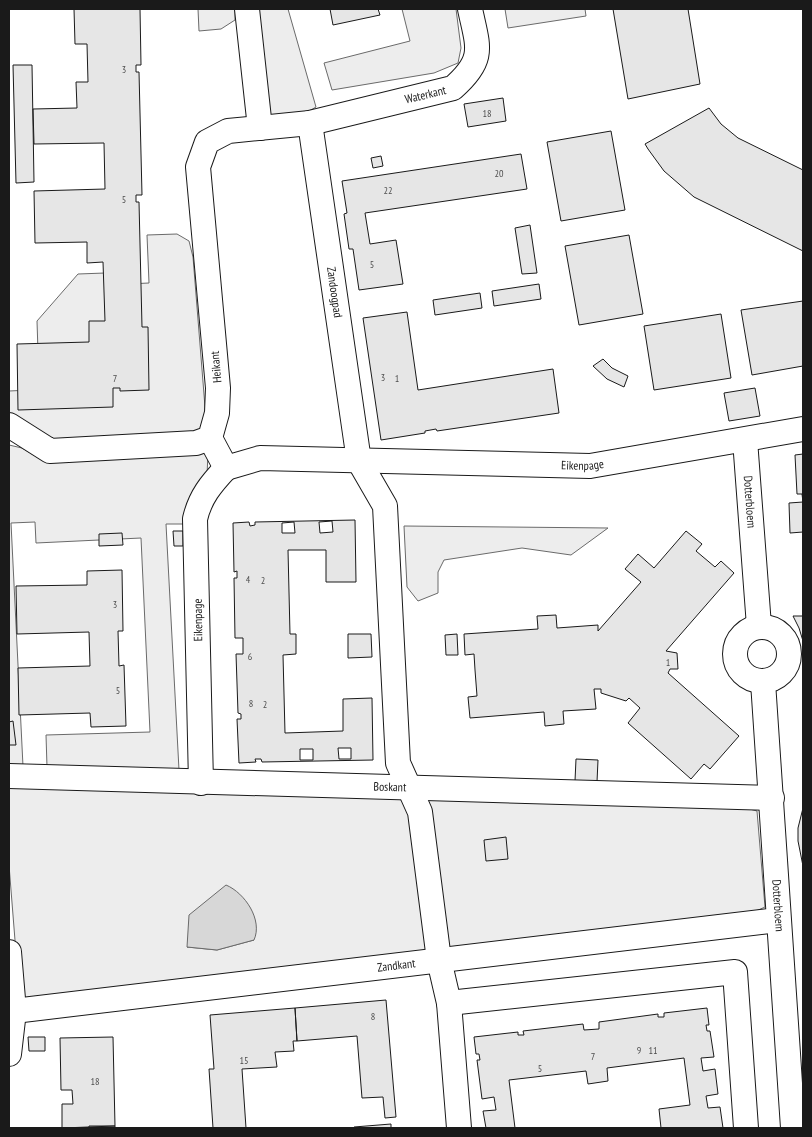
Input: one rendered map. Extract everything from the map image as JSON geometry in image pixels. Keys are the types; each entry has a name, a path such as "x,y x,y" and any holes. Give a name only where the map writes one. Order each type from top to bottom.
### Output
{"street":[{"path":"247,9 260,128"},
{"name":"Waterkant","path":"310,123 453,88 470,73 478,50 470,9"},
{"name":"Heikant","path":"210,438 217,413 218,388 198,166 207,142 228,131 310,123"},
{"name":"Zandoogpad","path":"310,123 359,461"},
{"path":"9,425 50,451 196,443 210,438 226,468"},
{"name":"Eikenpage","path":"201,783 196,519 199,502 210,484 226,468 260,458 590,466 803,430"},
{"name":"Dotterbloem","path":"745,440 759,626"},
{"path":"359,461 385,506 398,763 420,812 439,960 449,1003 459,1128"},
{"path":"759,626 776,630 788,643 789,660 780,676 763,682 747,678 736,664 735,647 743,633 759,626"},
{"name":"Dotterbloem","path":"763,682 793,1128"},
{"name":"Boskant","path":"9,776 772,798"},
{"name":"Zandkant","path":"14,1011 778,920"},
{"path":"9,952 14,1011 9,1054"},
{"path":"449,1003 735,972 746,1128"}],"shaded area":[{"path":"198,9 235,9 235,20 221,29 199,31"},
{"path":"255,9 288,9 316,107 304,114 271,115 268,107"},
{"path":"402,9 456,9 461,48 458,63 434,73 332,90 324,63 410,41"},
{"path":"505,9 585,9 586,16 508,28"},
{"path":"177,234 189,241 193,257 205,407 205,425 199,434 61,441 9,424 9,391 52,389 38,352 37,321 78,274 105,273 106,285 149,283 147,235"},
{"path":"9,445 22,448 42,460 208,452 207,476 185,524 166,524 179,770 47,767 46,735 150,732 141,538 36,543 35,522 11,523 23,766 9,764"},
{"path":"404,526 608,528 571,555 522,548 444,560 438,572 438,593 418,601 407,587"},
{"path":"9,787 746,808 757,811 765,907 756,911 20,1003 9,865","holes":["254,940 217,950 187,947"]},
{"path":"226,885 240,894 250,908 256,924 254,940 217,950 187,947 189,915"}],"building":[{"path":"74,9 140,9 141,65 136,65 136,72 139,72 142,195 136,195 136,202 139,202 142,327 148,327 149,390 120,391 120,388 113,388 113,407 18,410 17,344 89,342 89,321 105,321 103,262 87,263 87,242 35,243 34,191 105,189 104,143 34,144 33,109 77,108 76,82 88,82 87,44 75,44"},
{"path":"330,9 378,9 380,15 333,25"},
{"path":"613,9 688,9 700,84 628,99"},
{"path":"13,65 32,65 34,182 16,183"},
{"path":"503,98 506,121 468,127 464,104"},
{"path":"709,108 721,124 738,138 803,170 803,251 694,197 664,171 648,149 645,144"},
{"path":"611,131 625,210 561,221 547,142"},
{"path":"521,154 527,189 365,213 370,244 396,240 403,284 359,290 353,249 349,249 344,214 347,213 342,181"},
{"path":"381,156 383,166 373,168 371,158"},
{"path":"530,225 537,273 522,274 515,228"},
{"path":"629,235 643,314 579,325 565,246"},
{"path":"539,284 541,299 494,306 492,291"},
{"path":"480,293 482,308 435,315 433,300"},
{"path":"803,301 803,366 752,375 741,310"},
{"path":"407,312 418,390 553,369 559,413 437,431 436,429 425,431 425,433 381,440 363,318"},
{"path":"721,314 731,378 654,390 644,326"},
{"path":"603,359 612,368 628,376 624,387 607,379 593,366"},
{"path":"755,388 760,416 729,421 724,393"},
{"path":"803,454 803,502 802,494 797,494 795,455"},
{"path":"803,502 803,532 790,533 789,503"},
{"path":"355,520 356,582 326,582 326,550 288,550 290,634 296,634 296,654 283,655 285,733 343,731 343,699 372,698 373,760 262,762 261,759 255,759 256,762 239,763 237,719 241,719 241,714 238,713 236,654 243,654 243,638 235,638 234,578 237,578 237,571 234,572 233,523 249,522 250,526 255,525 255,522","holes":["332,521 333,532 320,533 319,522","294,522 295,533 282,533 282,523","338,748 351,748 351,759 339,759","300,749 313,749 313,760 300,760"]},
{"path":"173,531 183,531 183,546 174,546"},
{"path":"686,531 702,544 696,551 715,567 721,561 734,573 666,651 677,653 678,669 670,669 668,673 739,736 710,769 704,764 691,779 628,723 640,708 629,698 626,701 601,693 601,689 594,689 596,709 563,711 564,724 545,726 544,712 470,718 468,697 477,696 474,654 465,655 464,634 538,629 537,616 556,615 557,628 598,625 598,631 641,582 625,569 638,554 654,568"},
{"path":"122,533 123,545 99,546 99,534"},
{"path":"122,570 123,631 118,631 119,666 124,665 126,726 91,727 90,713 19,715 18,668 90,666 89,632 17,634 16,586 87,585 87,571"},
{"path":"793,616 803,616 803,641 799,628"},
{"path":"348,634 371,634 372,657 348,658"},
{"path":"457,634 458,655 446,655 445,635"},
{"path":"13,721 16,745 9,745 9,722"},
{"path":"576,759 598,760 597,782 575,781"},
{"path":"803,808 803,866 798,841 798,828"},
{"path":"506,837 508,859 486,861 484,840"},
{"path":"386,1000 396,1117 385,1118 383,1097 362,1098 357,1036 297,1041 295,1008"},
{"path":"295,1008 297,1041 293,1041 294,1051 275,1052 277,1067 242,1069 246,1128 213,1128 209,1069 214,1069 210,1015"},
{"path":"707,1008 709,1025 706,1025 707,1031 710,1031 714,1057 701,1058 703,1071 715,1069 718,1094 706,1096 708,1108 720,1107 723,1128 661,1128 659,1109 690,1105 684,1058 607,1068 608,1081 588,1084 586,1071 509,1080 515,1128 486,1128 483,1111 496,1110 494,1097 482,1099 477,1060 480,1060 479,1054 476,1054 474,1037 518,1032 518,1035 524,1035 523,1031 583,1024 584,1030 599,1029 599,1022 658,1014 658,1017 664,1017 664,1013"},
{"path":"28,1037 45,1037 45,1051 29,1051"},
{"path":"113,1037 115,1126 62,1128 62,1104 73,1104 72,1090 61,1090 60,1038"},
{"path":"391,1124 391,1128 354,1127"},
{"path":"89,1126 115,1126 115,1128 89,1128"}]}
